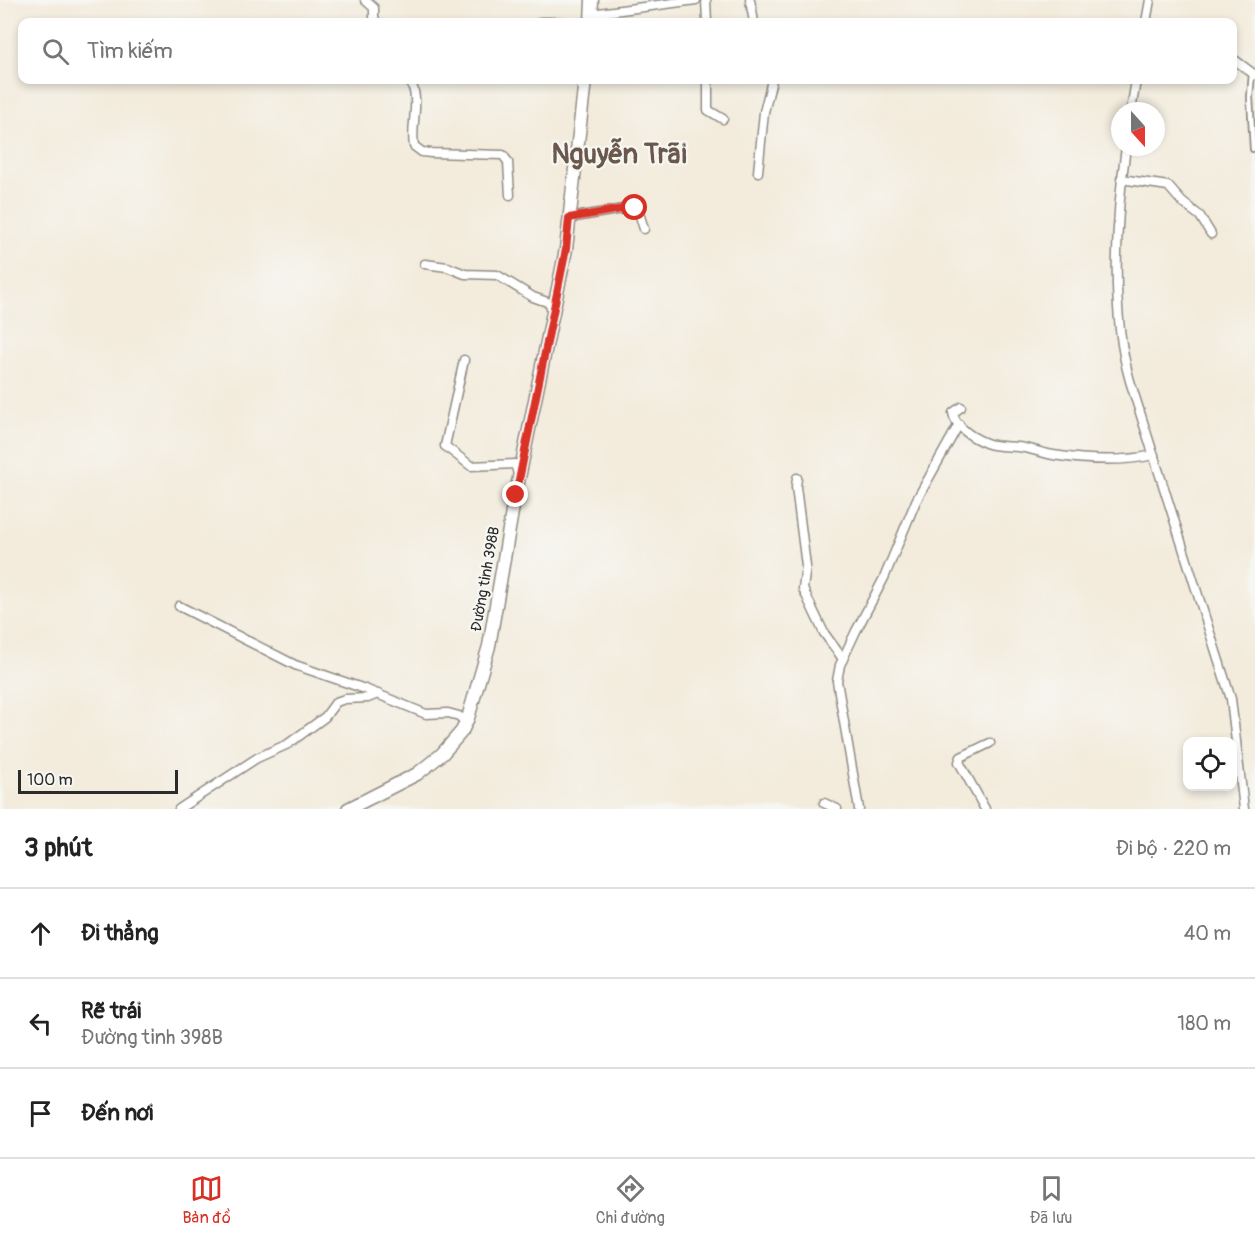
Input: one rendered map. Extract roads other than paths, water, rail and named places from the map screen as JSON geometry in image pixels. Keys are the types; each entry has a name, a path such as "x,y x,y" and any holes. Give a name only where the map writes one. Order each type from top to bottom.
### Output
{"main road":[{"path":"591,18 592,0"},
{"name":"Đường tỉnh 398B","path":"348,809 417,774 442,754 466,723 489,646 519,477 566,249 585,84"}],"street":[{"path":"365,0 374,8 374,18"},
{"path":"597,18 696,0"},
{"path":"706,0 707,18"},
{"path":"750,0 753,18"},
{"path":"1147,18 1150,0"},
{"path":"1237,61 1254,74"},
{"path":"412,84 416,96 414,146 422,152 431,153 503,154 508,162 510,195"},
{"path":"708,84 708,110 723,119"},
{"path":"758,172 764,112 771,84"},
{"path":"1132,102 1135,84"},
{"path":"1125,156 1121,179 1118,262 1120,341 1127,370 1231,699 1244,809"},
{"path":"1121,179 1168,186 1182,202 1200,216 1211,234"},
{"path":"569,218 635,208 644,229"},
{"path":"425,264 447,267 465,274 497,275 533,297 550,303 552,316"},
{"path":"465,360 445,446 471,466 515,464 519,477"},
{"path":"961,407 953,413 958,424 971,435 988,443 1053,455 1122,459 1154,455"},
{"path":"859,809 837,681 838,671 884,578 916,501 958,424"},
{"path":"797,478 796,487 806,566 803,589 814,615 832,646 843,659"},
{"path":"179,606 295,665 378,694 426,714 448,713 459,716 466,723"},
{"path":"179,809 256,758 288,744 325,717 336,702 345,699 368,698 378,694"},
{"path":"985,809 959,762 961,757 990,743"},
{"path":"824,803 837,809"}],"lane":[{"path":"1253,149 1250,98 1254,74"}],"district":[{"name":"Nguyễn Trãi","path":"619,154"}]}
